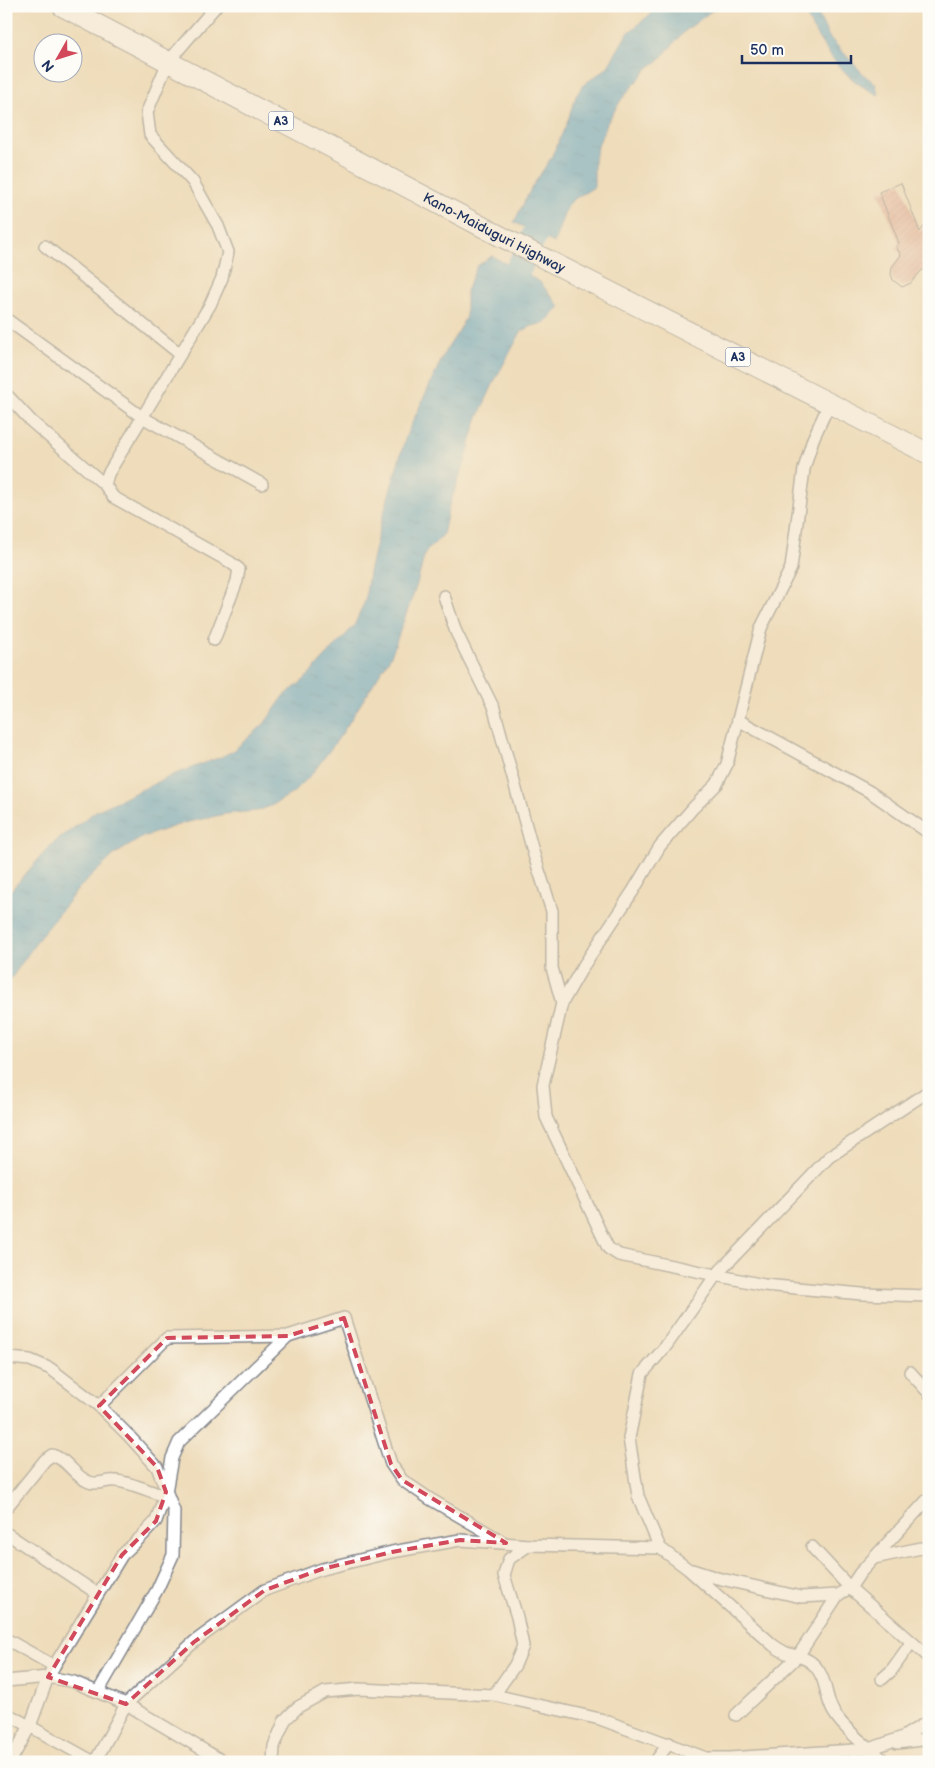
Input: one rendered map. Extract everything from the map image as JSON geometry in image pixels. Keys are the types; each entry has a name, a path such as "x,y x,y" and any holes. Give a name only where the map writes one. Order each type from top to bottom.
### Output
{"highway":[{"name":"Kano-Maiduguri Highway","path":"62,6 500,236 929,454"}],"street":[{"path":"105,484 108,474 210,305 222,278 228,252 218,226 193,182 150,135 147,112 168,62 216,6"},
{"path":"45,246 180,354"},
{"path":"6,319 142,417 262,484"},
{"path":"6,394 32,422 105,484 113,497 230,562 239,569 237,581 214,640"},
{"path":"832,405 825,413 813,439 804,469 791,568 761,628 727,764 717,784 660,846 634,891 582,968 562,1003 543,1085 546,1117 608,1248 619,1255 764,1285 862,1294 929,1296"},
{"path":"444,596 456,632 494,709 534,855 552,910 552,968 562,1003"},
{"path":"738,720 870,792 929,833"},
{"path":"886,1762 874,1747 839,1720 832,1710 826,1684 814,1664 798,1656 785,1653 773,1645 688,1569 660,1548 638,1496 629,1438 642,1374 666,1346 716,1275 830,1157 929,1091"},
{"path":"99,1406 167,1338 288,1336 344,1318 391,1464 402,1480 430,1499 506,1543"},
{"path":"10,1762 30,1726 54,1666 122,1556 156,1521 166,1494 172,1458 179,1442 288,1336"},
{"path":"6,1356 30,1360 51,1369 99,1406 157,1467 174,1511 173,1555 157,1590 98,1692"},
{"path":"910,1372 929,1393"},
{"path":"6,1508 45,1460 52,1455 62,1458 75,1474 89,1482 99,1484 116,1480 166,1494"},
{"path":"736,1715 798,1656 838,1596 850,1588 860,1573 929,1498"},
{"path":"6,1533 98,1594"},
{"path":"6,1712 94,1762 126,1704 194,1642 265,1590 322,1569 392,1552 460,1540 529,1545 660,1548"},
{"path":"494,1695 515,1665 523,1646 517,1617 504,1575 508,1559 529,1545"},
{"path":"812,1547 850,1588 929,1657"},
{"path":"874,1558 921,1548 929,1550"},
{"path":"688,1569 717,1578 801,1597 838,1596"},
{"path":"6,1639 54,1666"},
{"path":"882,1679 911,1643"},
{"path":"6,1680 48,1677 74,1682 126,1704 224,1762"},
{"path":"273,1762 274,1746 285,1720 298,1707 325,1692 358,1689 494,1695 600,1719 706,1758 729,1758 874,1747 929,1739"},
{"path":"874,1747 903,1737 929,1721"},
{"path":"655,1762 669,1743"}],"highlighted area":[{"path":"344,1318 391,1464 402,1480 506,1543 460,1540 392,1552 322,1569 265,1590 194,1642 126,1704 48,1677 122,1555 156,1521 166,1492 157,1467 99,1406 167,1338 288,1336"}],"water":[{"path":"660,6 718,6 685,31 659,60 648,68 621,100 607,123 597,148 594,160 594,187 570,203 554,243 514,222 532,187 551,158 567,123 576,96 583,85 607,68 627,34"},
{"path":"799,6 814,6 829,37 865,76 875,83 879,95 858,83 841,68 826,50 804,11"},
{"path":"492,256 540,282 560,307 545,323 532,326 521,332 495,380 476,422 465,462 449,506 443,535 425,553 417,584 391,656 341,735 312,774 293,793 271,806 257,811 225,814 184,823 143,837 114,855 79,888 42,934 6,986 6,896 51,845 96,811 175,774 233,751 264,724 284,696 304,680 354,626 365,601 369,572 380,526 406,436 445,352 466,316 466,291 477,266"}],"building":[{"path":"901,183 920,232 929,219 929,270 922,270 911,283 902,287 893,280 891,274 892,267 901,255 896,247 899,243 879,192"}],"waterway":[{"path":"502,302 551,202"}]}
